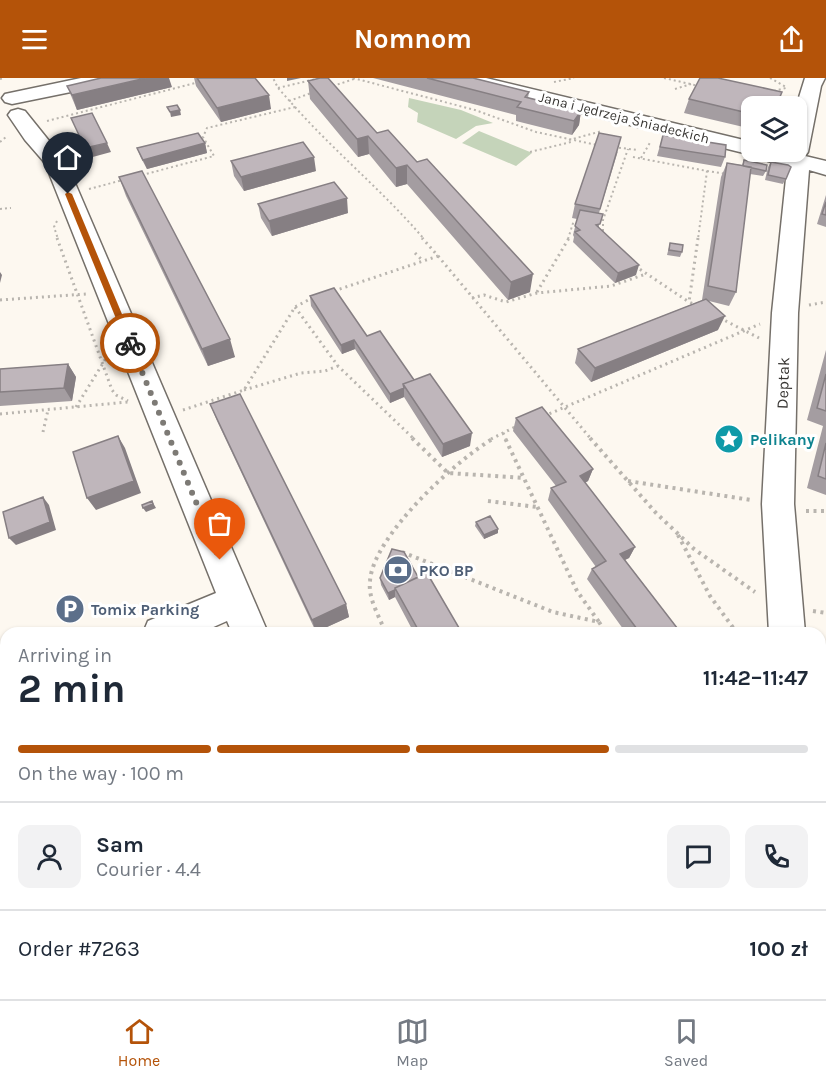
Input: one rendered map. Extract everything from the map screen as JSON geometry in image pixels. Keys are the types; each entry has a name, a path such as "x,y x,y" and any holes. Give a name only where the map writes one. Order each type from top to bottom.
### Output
{"street":[{"path":"110,78 66,88 16,116 55,162 248,627"},
{"name":"Jana i Jędrzeja Śniadeckich","path":"462,78 741,146"},
{"name":"Deptak","path":"785,619 789,507 785,313 807,163 811,86 815,78"},
{"path":"175,627 237,600"}],"path":[{"path":"273,78 278,88 321,136 396,207 563,408 676,532 694,549 771,602 785,619 826,613"},
{"path":"278,88 320,78"},
{"path":"333,86 354,78 475,110 516,126 568,140 598,145"},
{"path":"664,78 700,86"},
{"path":"772,78 776,81"},
{"path":"16,116 204,81"},
{"path":"675,89 692,84"},
{"path":"762,92 786,88"},
{"path":"289,101 322,90"},
{"path":"136,177 214,156 202,137 207,128 295,107"},
{"path":"568,140 608,129"},
{"path":"0,135 6,137 0,142"},
{"path":"641,159 651,140"},
{"path":"530,152 575,141"},
{"path":"608,146 637,150"},
{"path":"603,236 603,220 628,148"},
{"path":"633,157 727,174"},
{"path":"689,302 707,171"},
{"path":"80,192 125,180"},
{"path":"0,209 11,208"},
{"path":"537,292 568,241 574,220"},
{"path":"0,414 129,402 116,396 112,390 56,234 54,227 57,221"},
{"path":"415,253 423,261"},
{"path":"329,292 438,256"},
{"path":"628,260 698,307"},
{"path":"472,298 484,295 506,302 537,292 611,286 646,274"},
{"path":"0,300 89,294"},
{"path":"244,390 295,307 318,296"},
{"path":"542,416 785,313 821,301 826,302"},
{"path":"295,307 338,366 448,473 524,478"},
{"path":"717,316 784,349"},
{"path":"76,408 110,351"},
{"path":"174,413 301,372 325,371 338,366"},
{"path":"43,432 48,410"},
{"path":"384,627 371,596 371,573 389,536 448,473 482,445 520,424"},
{"path":"503,433 577,591 602,627"},
{"path":"628,481 826,512"},
{"path":"488,501 538,507"},
{"path":"676,532 710,596 733,627"},
{"path":"385,546 553,612 598,622"}],"green space":[{"path":"409,98 461,110 493,123 476,126 456,139 417,122 418,113 408,107"},
{"path":"479,131 532,153 516,166 462,143"}],"building":[{"path":"101,78 146,78 72,95 67,86"},
{"path":"197,78 255,78 269,95 217,108"},
{"path":"328,78 377,133 388,130 417,162 427,159 533,274 511,282 407,165 396,168 368,136 357,139 308,81"},
{"path":"427,78 473,78 529,92 525,97 581,111 574,121 517,107 521,102"},
{"path":"700,78 718,78 782,92 780,96 741,96 741,111 689,99"},
{"path":"177,105 180,110 170,112 167,107"},
{"path":"92,113 107,143 85,148 71,118"},
{"path":"198,133 205,143 143,160 137,148"},
{"path":"599,133 621,137 600,209 575,204"},
{"path":"663,135 726,145 725,157 660,147"},
{"path":"303,142 314,157 241,177 231,161"},
{"path":"744,162 767,165 766,171 743,166"},
{"path":"771,162 791,167 786,179 768,175"},
{"path":"727,163 751,167 736,292 708,286"},
{"path":"142,171 230,339 202,349 119,177"},
{"path":"334,182 347,198 269,221 258,204"},
{"path":"826,202 826,215 822,214"},
{"path":"580,210 603,214 600,224 596,225 639,265 618,273 575,232 580,230 575,226"},
{"path":"670,243 683,245 682,252 669,250"},
{"path":"334,288 367,336 380,331 414,380 403,384 404,388 390,394 354,340 341,345 310,296"},
{"path":"706,299 725,316 595,368 578,349"},
{"path":"68,364 64,388 0,392 0,369"},
{"path":"430,374 472,433 443,444 403,384"},
{"path":"826,374 826,411 817,408"},
{"path":"240,394 346,604 312,620 210,404"},
{"path":"542,407 593,469 580,476 635,547 620,554 676,627 636,627 592,569 606,561 551,488 566,482 516,418"},
{"path":"118,436 134,481 87,498 73,452"},
{"path":"826,443 826,479 818,476"},
{"path":"43,497 50,522 9,538 3,512"},
{"path":"152,501 153,504 143,508 142,505"},
{"path":"490,516 498,529 484,535 476,522"},
{"name":"PKO BP","path":"392,549 404,552 418,577 388,593 380,578"},
{"path":"427,573 458,627 417,627 395,588"}],"way so far":[{"path":"130,343 220,560"}],"place":[{"name":"Pelikany","path":"729,439"},
{"name":"PKO BP","path":"398,570"},
{"name":"Tomix Parking","path":"70,609"}],"route":[{"path":"68,194 130,343"}]}
